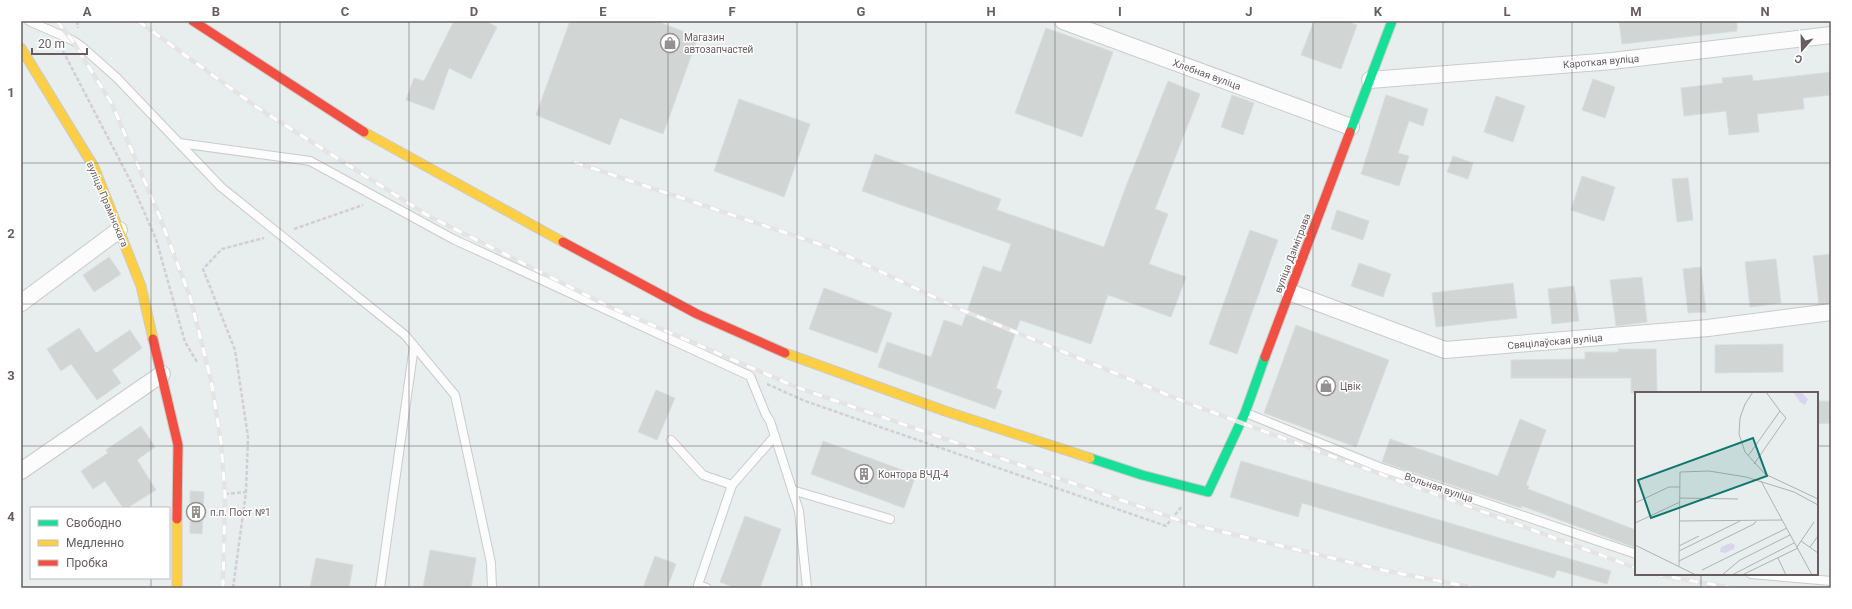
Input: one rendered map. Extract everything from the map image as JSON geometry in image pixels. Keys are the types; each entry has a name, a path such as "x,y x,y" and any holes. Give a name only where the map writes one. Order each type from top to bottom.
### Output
{"street":[{"path":"193,21 375,139 696,314 792,356 937,408 1142,475 1208,492"},
{"name":"Хлебная вуліца","path":"1063,21 1351,127"},
{"name":"вуліца Дзімітрава","path":"1208,492 1245,412 1288,292 1392,21"},
{"name":"Кароткая вуліца","path":"1370,80 1612,61 1831,35"},
{"name":"вуліца Прамінскага","path":"21,48 94,167 141,286 178,445 177,588"},
{"path":"21,303 119,230"},
{"name":"Свяцілаўская вуліца","path":"1288,292 1444,350 1708,328 1831,312"},
{"path":"21,470 162,374"}],"lane":[{"path":"29,21 81,46 117,78 221,187 405,335 414,346 454,396 491,563 492,588"},
{"path":"179,143 310,161 524,276 737,374 750,376 775,436 799,511 807,588"},
{"path":"380,588 414,346"},
{"name":"Вольная вуліца","path":"1245,412 1379,467 1635,554"},
{"path":"707,588 698,585 732,485 775,436"},
{"path":"671,440 703,475 732,485"},
{"path":"792,490 890,519"},
{"path":"1762,575 1831,581"}],"path":[{"path":"52,31 131,182 156,239 185,342 196,362"},
{"path":"233,588 246,492 248,437 235,350 203,269 222,249 280,234 380,199"},
{"path":"750,376 806,401 1166,526 1180,508 1208,492"},
{"path":"224,494 246,492"}],"building":[{"path":"454,21 485,21 497,27 471,79 449,68 434,110 406,100 414,78 424,81"},
{"path":"570,21 656,21 698,37 663,134 620,118 610,145 536,115"},
{"path":"1314,21 1346,21 1357,25 1341,69 1301,55"},
{"path":"1619,21 1737,21 1737,31 1622,44"},
{"path":"1046,28 1113,52 1082,137 1015,113"},
{"path":"1831,72 1831,95 1803,98 1804,109 1757,114 1759,132 1729,135 1726,111 1684,116 1681,88 1723,83 1722,78 1752,75 1753,81"},
{"path":"1593,79 1615,87 1605,118 1582,110"},
{"path":"1168,81 1200,94 1155,209 1168,214 1149,264 1186,277 1171,317 1108,295 1091,344 1020,320 996,388 1002,391 995,409 878,367 887,342 931,357 944,320 962,326 983,266 1001,272 1011,244 862,191 875,154 1001,199 997,210 1104,247 1125,189"},
{"path":"1232,95 1254,103 1243,135 1221,127"},
{"path":"1386,95 1428,109 1423,126 1409,121 1398,153 1409,156 1399,186 1361,174"},
{"path":"1496,96 1525,106 1513,142 1484,132"},
{"path":"739,99 810,124 784,197 714,171"},
{"path":"1453,156 1473,163 1468,179 1447,172"},
{"path":"1582,176 1615,187 1604,221 1571,210"},
{"path":"1688,178 1693,220 1677,222 1672,179"},
{"path":"1337,210 1369,221 1363,240 1331,229"},
{"path":"1250,230 1278,240 1237,354 1209,344"},
{"path":"1831,254 1831,303 1819,304 1813,256"},
{"path":"109,257 121,274 94,292 83,275"},
{"path":"1776,259 1781,303 1750,307 1745,262"},
{"path":"1359,263 1391,274 1383,297 1351,286"},
{"path":"1701,267 1706,312 1688,313 1683,269"},
{"path":"1642,277 1647,322 1616,326 1610,280"},
{"path":"1513,283 1517,318 1436,327 1432,293"},
{"path":"1574,286 1579,321 1552,324 1548,289"},
{"path":"824,288 892,313 877,353 809,329"},
{"name":"Цвік","path":"1296,325 1389,360 1356,447 1264,413"},
{"path":"79,328 96,353 130,330 142,348 112,370 121,383 97,400 71,364 61,371 47,349"},
{"path":"1783,344 1783,372 1715,373 1715,345"},
{"path":"1618,349 1656,349 1657,392 1631,393 1631,378 1511,378 1511,360 1585,359 1585,352 1619,352"},
{"path":"656,390 675,398 657,440 638,432"},
{"path":"1818,401 1831,401 1831,423 1818,424"},
{"path":"1520,419 1546,430 1526,485 1529,486 1528,489 1635,530 1635,548 1522,506 1521,508 1382,462 1390,439 1498,476"},
{"path":"141,426 155,447 137,460 156,490 129,507 122,507 105,481 93,489 81,471 108,453 106,450"},
{"name":"Контора ВЧД-4","path":"823,441 916,475 904,508 811,474"},
{"path":"1241,461 1611,571 1607,584 1557,570 1554,578 1302,503 1298,517 1230,497"},
{"name":"п.п. Пост №1","path":"190,491 204,492 202,534 190,533"},
{"path":"745,516 781,529 760,588 736,588 720,582"},
{"path":"430,550 476,558 471,588 423,588"},
{"path":"655,556 676,564 667,588 643,588"},
{"path":"316,558 353,565 349,588 310,588"}],"railway":[{"path":"57,21 72,40 112,104 159,215 190,297 211,380 221,442 225,494 223,588"},
{"path":"138,21 258,108 427,215 608,306 796,387 1190,524 1382,570 1475,588"},
{"path":"574,162 831,248 957,308 1190,404 1635,568"},
{"path":"1660,575 1732,588"}],"traffic: fast":[{"path":"1350,132 1392,21"},
{"path":"1090,458 1142,475 1208,492 1245,413 1265,357"}],"traffic: slow":[{"path":"21,48 94,167 141,286 153,339"},
{"path":"364,132 563,242"},
{"path":"785,353 945,411 1090,458"},
{"path":"177,519 177,588"}],"traffic: jam":[{"path":"193,21 364,132"},
{"path":"1265,357 1350,132"},
{"path":"563,242 697,314 785,353"},
{"path":"153,339 178,445 177,519"}],"place":[{"name":"Магазин автозапчастей","path":"670,43"},
{"name":"Цвік","path":"1326,386"},
{"name":"Контора ВЧД-4","path":"864,474"},
{"name":"п.п. Пост №1","path":"196,512"}]}
